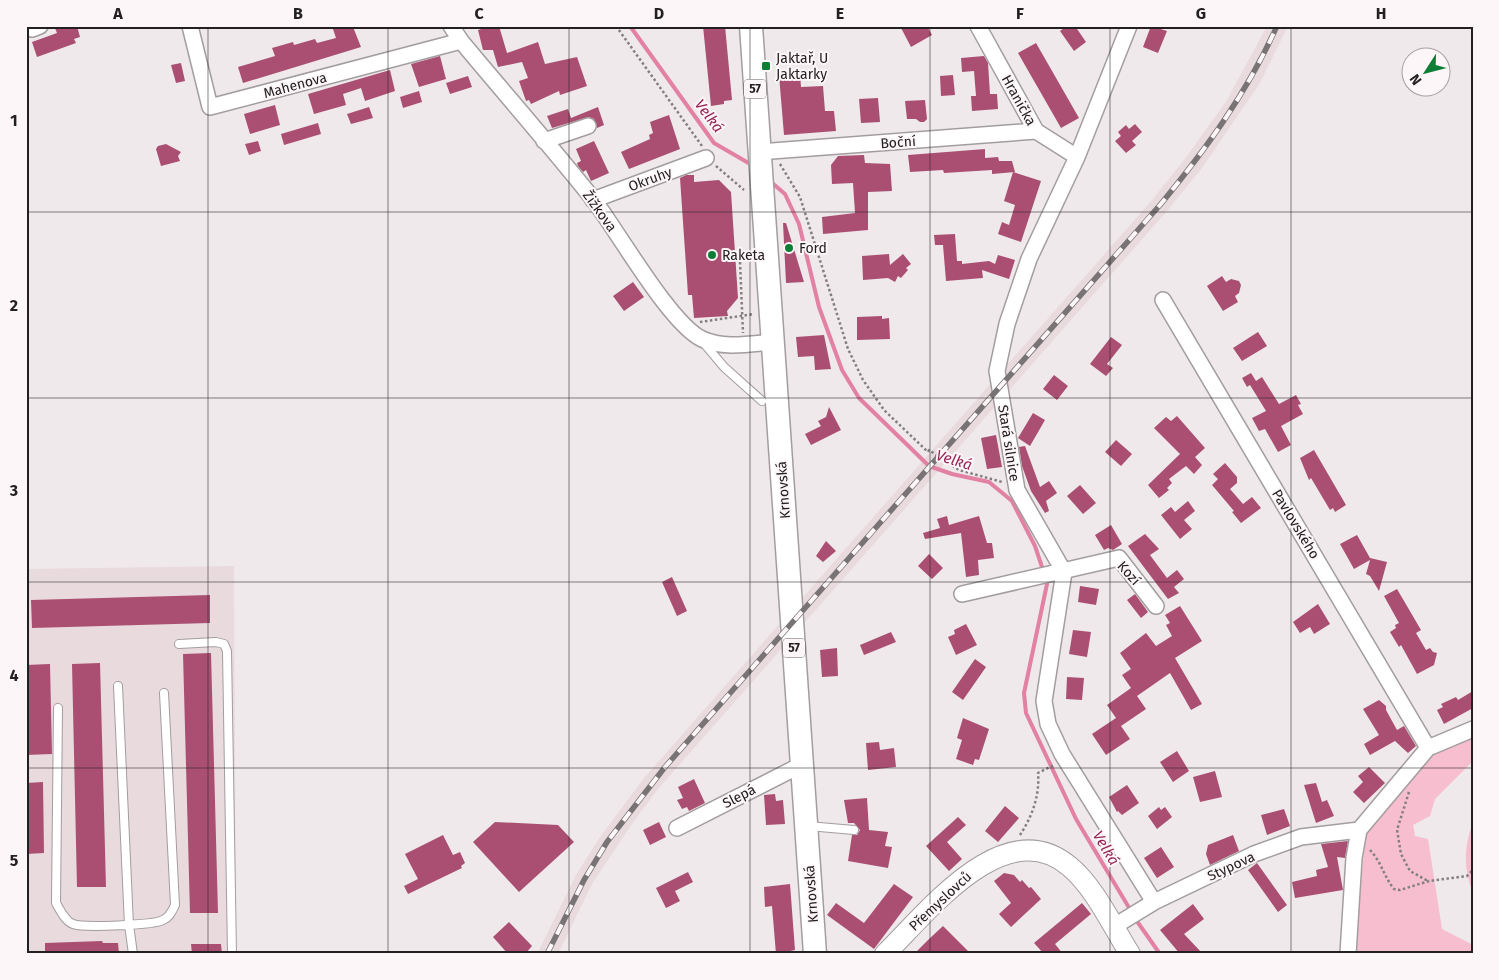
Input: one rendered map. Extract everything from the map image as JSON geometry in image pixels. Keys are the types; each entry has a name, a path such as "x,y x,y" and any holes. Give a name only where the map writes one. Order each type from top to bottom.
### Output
{"main road":[{"name":"Krnovská","path":"751,26 766,151 763,197 770,312 815,954"}],"street":[{"name":"Mahenova","path":"190,26 210,107 461,41"},
{"name":"Žižkova","path":"451,26 461,41 593,200 684,325 700,338 720,346 773,342"},
{"name":"Hranička","path":"978,26 1036,131 1078,157"},
{"name":"Stará silnice","path":"1054,574 1017,490 997,371 1000,349 1029,258 1078,157 1129,26"},
{"path":"544,141 588,126"},
{"name":"Boční","path":"766,151 1036,131"},
{"name":"Okruhy","path":"593,200 706,158"},
{"name":"Pavlovského","path":"1163,300 1428,748"},
{"name":"Kozí","path":"1054,574 1119,558 1156,606"},
{"path":"962,594 1054,574 1044,701 1048,724 1062,754 1150,905"},
{"path":"1348,954 1353,866 1358,834 1428,748 1473,729"},
{"name":"Slepá","path":"677,828 802,765"},
{"name":"Stypova","path":"1118,924 1150,905 1254,854 1301,837 1358,834"},
{"name":"Přemyslovců","path":"885,954 964,877 989,860 1008,853 1037,853 1064,863 1084,883 1118,924 1130,954"}],"lane":[{"path":"700,338 724,367 762,401"},
{"path":"179,644 216,642 224,644 226,651 232,954"},
{"path":"118,686 129,925 133,954"},
{"path":"58,708 56,903 63,916 73,924 129,925 162,921 170,916 175,905 164,694"},
{"path":"806,826 854,830"}],"path":[{"path":"616,26 704,150 706,158 745,190 763,197"},
{"path":"766,151 800,197 848,349 863,380 884,410 928,452 929,450 959,470 983,475 1017,490"},
{"path":"740,262 744,345"},
{"path":"684,325 770,312"},
{"path":"1008,853 1024,830 1034,806 1039,786 1038,774 1059,763"},
{"path":"1409,791 1397,830 1401,854 1410,871 1429,881"},
{"path":"1358,834 1382,864 1394,889 1400,890 1429,881 1467,876 1473,870"}],"shaded area":[{"path":"1267,26 1288,26 1260,83 1202,168 1167,211 658,789 592,884 558,954 537,954 576,875 600,837 644,778 1153,199 1227,100"},
{"path":"234,566 236,954 26,954 26,569"},
{"path":"1473,734 1473,761 1435,799 1430,816 1413,825 1415,836 1428,839 1442,929 1473,945 1473,954 1354,954 1366,831 1429,754"},
{"path":"1473,822 1473,893 1466,866 1466,849"}],"building":[{"path":"77,26 80,37 74,39 76,43 37,57 32,42 57,33 55,28"},
{"path":"332,26 344,26 345,29 353,27 361,47 243,83 238,67 275,56 272,48 293,42 294,45 315,39 317,43 336,38"},
{"path":"499,26 507,53 538,42 545,64 577,57 587,86 560,95 559,91 531,104 529,100 526,101 519,81 528,78 522,62 498,67 493,50 483,50 478,30"},
{"path":"703,26 725,26 732,100 724,101 724,104 711,106"},
{"path":"900,26 927,26 932,35 911,47"},
{"path":"1067,26 1075,26 1086,42 1074,51 1060,31"},
{"path":"1151,26 1167,31 1158,53 1143,47"},
{"path":"1036,43 1079,118 1061,128 1018,53"},
{"path":"440,56 446,79 419,87 411,64"},
{"path":"984,56 988,63 990,94 997,94 998,109 972,111 971,96 976,96 974,71 962,72 961,58"},
{"path":"181,63 185,81 176,83 171,65"},
{"path":"390,70 395,91 365,101 361,88 343,94 346,105 314,114 308,94"},
{"path":"800,74 801,87 823,86 825,111 834,111 836,131 784,135 779,75"},
{"path":"953,75 955,95 941,96 940,76"},
{"path":"468,76 472,87 450,94 446,83"},
{"path":"419,91 422,102 403,108 400,97"},
{"path":"878,98 880,122 861,123 859,99"},
{"path":"925,100 927,119 924,122 920,122 916,119 907,119 905,101"},
{"path":"275,105 280,125 250,134 244,114"},
{"path":"369,107 373,118 351,124 347,114"},
{"path":"598,107 604,125 597,128 594,119 589,117 552,128 547,116 568,109 571,118"},
{"path":"669,115 680,149 629,169 621,152 650,139 649,135 653,133 650,122"},
{"path":"318,123 321,134 284,145 281,134"},
{"path":"1135,124 1142,132 1132,141 1136,145 1126,153 1115,141 1121,136 1118,132 1126,125 1129,129"},
{"path":"258,141 261,151 249,155 245,144"},
{"path":"594,141 609,173 591,181 586,170 583,172 578,166 577,163 581,161 576,149"},
{"path":"166,144 181,152 178,156 180,161 161,166 156,149 158,146"},
{"path":"985,149 985,158 998,157 999,161 1012,161 1015,172 992,174 992,170 944,173 943,170 910,172 908,155"},
{"path":"864,155 865,163 890,164 892,191 868,192 868,230 823,234 822,217 855,213 853,183 832,184 831,165 838,156"},
{"path":"1013,172 1041,181 1021,242 998,234 1002,222 1009,225 1015,205 1004,201"},
{"path":"686,175 694,175 694,182 719,180 731,192 738,298 727,311 728,316 694,318 692,295 688,295 680,178"},
{"path":"783,223 786,223 804,282 786,283"},
{"path":"955,234 957,261 962,261 962,264 989,261 995,264 998,255 1015,260 1009,279 982,270 983,278 946,281 943,245 935,245 934,235"},
{"path":"889,254 890,265 903,254 911,264 906,268 908,270 901,278 898,276 895,282 888,278 863,280 862,256"},
{"path":"1222,276 1226,282 1231,279 1239,281 1241,285 1239,293 1235,296 1238,302 1223,311 1207,286"},
{"path":"633,282 644,297 624,311 613,296"},
{"path":"882,316 882,319 889,318 890,339 857,340 857,317"},
{"path":"1258,332 1267,346 1242,361 1233,348"},
{"path":"824,335 831,369 815,370 814,356 798,357 796,337"},
{"path":"1111,337 1122,345 1107,364 1113,368 1106,376 1090,364"},
{"path":"1251,373 1256,381 1262,377 1279,404 1296,395 1301,404 1298,405 1303,414 1281,426 1291,445 1278,452 1265,429 1259,431 1252,418 1266,411 1250,385 1247,387 1242,378"},
{"path":"1054,375 1068,386 1057,400 1043,389"},
{"path":"829,407 841,430 811,445 805,434 821,426 818,421 826,417"},
{"path":"1033,413 1045,420 1030,446 1018,438"},
{"path":"1177,416 1205,448 1195,457 1202,465 1194,474 1186,466 1169,479 1172,483 1167,488 1169,490 1159,498 1148,485 1180,454 1154,428 1166,417 1171,421"},
{"path":"996,435 1002,467 987,469 981,438"},
{"path":"1116,440 1132,454 1121,466 1105,452"},
{"path":"1025,446 1040,487 1049,481 1057,493 1046,501 1049,511 1045,513 1031,491 1022,466 1019,447"},
{"path":"1314,450 1346,505 1335,512 1333,508 1330,510 1311,478 1309,480 1300,458"},
{"path":"1225,463 1237,477 1237,483 1230,489 1243,504 1252,497 1261,508 1241,523 1232,512 1234,511 1212,485 1218,479 1213,474"},
{"path":"1080,485 1096,503 1083,514 1067,496"},
{"path":"1188,501 1195,511 1184,520 1192,529 1180,539 1161,515 1171,507 1175,512"},
{"path":"947,516 949,525 979,516 987,543 992,543 994,558 978,560 979,575 966,577 961,533 925,539 923,533 940,528 937,519"},
{"path":"1111,525 1122,544 1113,550 1108,548 1104,550 1095,535"},
{"path":"1145,534 1159,549 1150,555 1167,578 1177,570 1184,579 1174,587 1179,593 1168,599 1128,546"},
{"path":"1357,535 1370,558 1387,562 1379,591 1370,576 1366,574 1370,560 1354,569 1340,544"},
{"path":"826,541 836,551 823,562 816,556"},
{"path":"929,554 943,568 932,579 918,566"},
{"path":"672,577 687,611 677,616 662,582"},
{"path":"1080,586 1099,589 1096,605 1078,602"},
{"path":"1397,589 1421,630 1416,633 1426,650 1430,648 1433,652 1437,653 1434,665 1417,674 1401,645 1399,647 1390,632 1399,623 1384,596"},
{"path":"1135,594 1148,612 1141,618 1127,600"},
{"path":"210,595 210,623 32,628 31,600"},
{"path":"1318,604 1330,624 1314,634 1310,627 1300,633 1293,622"},
{"path":"1180,606 1202,641 1175,658 1202,704 1191,710 1170,673 1137,696 1146,709 1121,726 1130,739 1106,755 1092,734 1116,718 1107,705 1131,688 1122,675 1131,669 1120,653 1146,633 1156,646 1172,636 1166,625 1170,623 1165,615"},
{"path":"966,624 977,645 956,655 948,637 955,634 954,630"},
{"path":"1073,630 1091,632 1087,657 1069,654"},
{"path":"891,632 896,642 864,655 860,645"},
{"path":"837,648 838,676 822,677 820,650"},
{"path":"211,653 218,913 190,913 183,654"},
{"path":"975,659 986,667 963,700 952,692"},
{"path":"100,663 106,887 77,887 72,664"},
{"path":"50,664 52,754 26,755 26,665"},
{"path":"1067,677 1084,678 1082,700 1066,699"},
{"path":"1473,691 1473,708 1444,724 1437,710 1443,707 1441,704 1456,697 1458,700"},
{"path":"1379,700 1386,706 1386,710 1397,730 1404,726 1416,746 1408,753 1395,741 1370,755 1364,744 1379,735 1363,709"},
{"path":"963,718 989,729 979,760 975,759 973,765 956,759 962,740 957,738"},
{"path":"879,742 880,750 894,748 896,767 868,770 866,743"},
{"path":"1177,751 1189,771 1173,782 1160,762"},
{"path":"1369,767 1385,783 1364,803 1353,792 1363,782 1358,776"},
{"path":"1215,771 1222,797 1200,802 1193,777"},
{"path":"694,779 705,803 689,811 687,807 682,809 677,800 683,798 678,787"},
{"path":"43,782 44,853 26,854 26,783"},
{"path":"1316,783 1322,802 1327,800 1334,816 1316,823 1304,785"},
{"path":"1127,785 1139,803 1122,815 1117,812 1109,797"},
{"path":"775,794 776,801 783,800 785,824 766,825 764,795"},
{"path":"867,798 869,830 888,832 885,846 892,847 888,868 848,861 852,835 857,835 860,830 854,823 848,823 844,800"},
{"path":"1005,806 1019,818 998,842 985,831"},
{"path":"1159,807 1161,810 1165,807 1172,817 1157,829 1148,816"},
{"path":"1284,809 1290,826 1267,835 1261,815"},
{"path":"958,817 966,825 947,842 962,859 949,871 926,846"},
{"path":"495,822 558,825 574,842 519,892 473,842"},
{"path":"659,822 666,837 650,845 643,830"},
{"path":"443,835 453,855 460,852 465,863 461,866 462,868 408,894 404,886 418,879 405,854"},
{"path":"1233,835 1239,851 1210,865 1206,854 1208,845"},
{"path":"1348,841 1345,858 1337,857 1343,890 1295,898 1292,882 1317,876 1316,870 1328,867 1321,844"},
{"path":"1161,847 1174,867 1157,878 1144,858"},
{"path":"1257,863 1287,905 1278,912 1248,870"},
{"path":"688,872 693,882 675,891 680,901 666,908 656,888"},
{"path":"1004,873 1014,875 1020,882 1022,880 1041,899 1011,927 999,914 1011,903 994,881"},
{"path":"790,884 795,950 776,954 772,906 765,907 764,887"},
{"path":"894,884 913,897 874,949 827,915 836,903 864,923"},
{"path":"1082,903 1091,914 1055,944 1063,954 1044,954 1034,943"},
{"path":"1193,904 1204,919 1184,934 1203,954 1180,954 1160,930"},
{"path":"509,922 532,946 525,954 508,954 493,937"},
{"path":"943,926 971,954 914,954 928,940"},
{"path":"102,941 103,943 118,943 119,954 45,954 45,943"},
{"path":"191,944 221,944 222,954 192,954"}],"waterway":[{"name":"Velká","path":"630,26 714,143 752,165"},
{"name":"Velká","path":"771,182 785,194 799,224 819,307 842,370 859,398 929,466 952,474 989,482 1012,501 1035,546 1044,573"},
{"name":"Velká","path":"1046,579 1047,584 1024,693 1026,713 1076,819 1131,911"},
{"name":"Velká","path":"1134,917 1160,954"}],"railway":[{"path":"547,954 584,880 607,842 665,767 1160,205 1224,120 1253,74 1277,26"}],"place":[{"name":"Jaktař, U Jaktarky","path":"766,66"},
{"name":"Ford","path":"789,248"},
{"name":"Raketa","path":"712,255"}]}
